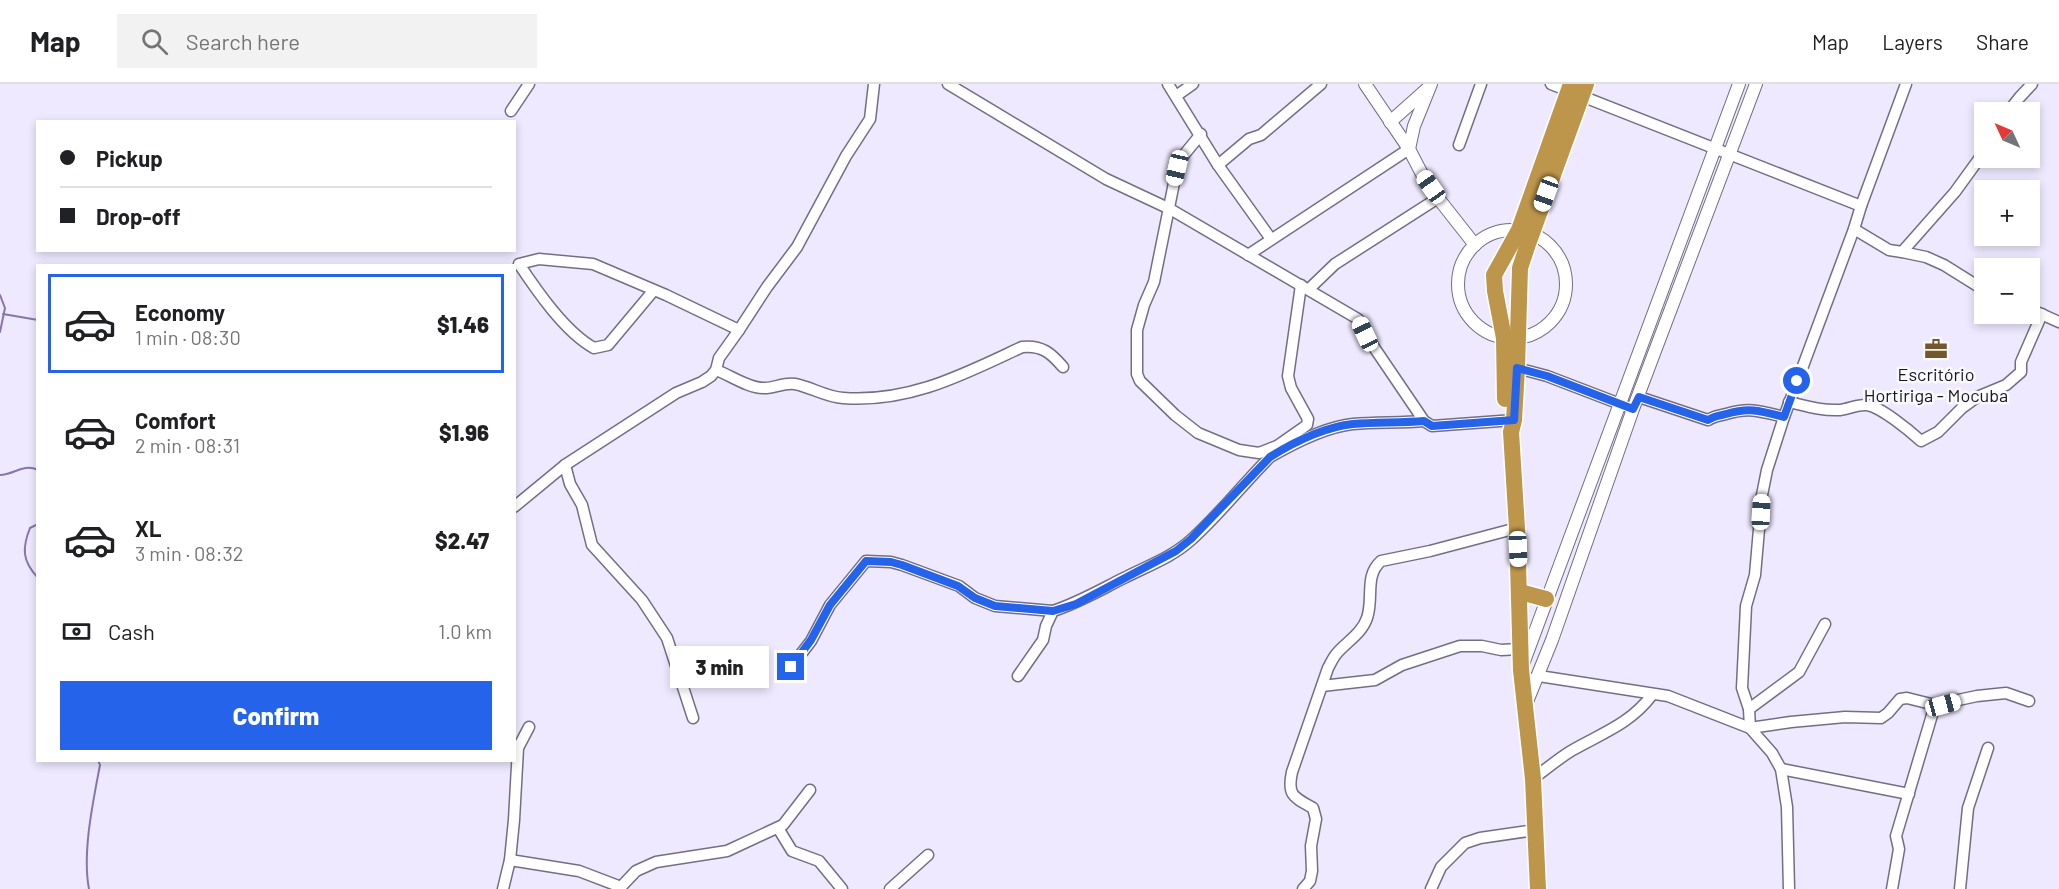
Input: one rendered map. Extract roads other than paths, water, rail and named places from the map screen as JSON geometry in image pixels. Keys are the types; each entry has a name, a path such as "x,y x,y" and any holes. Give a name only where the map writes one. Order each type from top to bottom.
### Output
{"highway":[{"path":"1538,889 1533,779 1521,677 1520,592 1510,424 1511,337 1525,232 1577,89"},
{"path":"1510,424 1517,368 1511,337 1495,291 1494,275 1500,263 1525,232"},
{"path":"1500,263 1520,267"},
{"path":"1495,291 1501,294 1518,294"},
{"path":"1520,592 1546,599"}],"street":[{"path":"511,111 529,84"},
{"path":"516,505 565,465 676,393 706,380 716,370 719,358 766,286 797,247 846,156 870,119 874,84"},
{"path":"948,84 1106,179 1170,209 1358,319 1365,334 1424,421 1432,426 1510,424"},
{"path":"1168,84 1201,134 1218,165 1271,239"},
{"path":"1176,96 1192,84"},
{"path":"1218,165 1249,139 1261,135 1321,84"},
{"path":"1365,84 1409,149 1438,198 1475,244"},
{"path":"1459,145 1481,84"},
{"path":"1551,84 1577,89 1730,155 1861,206"},
{"path":"1739,84 1605,447 1546,599 1521,677 1539,676 1668,696 1750,728 1772,753 1781,769 1787,807 1789,889"},
{"path":"1524,708 1539,676 1633,409 1756,84"},
{"path":"1750,728 1749,709 1742,688 1746,606 1755,574 1762,495 1767,470 1789,402 1906,84"},
{"path":"2016,102 2032,84"},
{"path":"1248,255 1409,149 1414,126 1430,85"},
{"path":"1390,122 1430,85"},
{"path":"1201,134 1183,156 1177,168 1154,282 1137,330 1137,374 1140,381 1198,433 1223,445 1259,453 1277,446 1307,425 1306,413 1291,388 1288,376 1305,287 1335,264 1438,198"},
{"path":"1902,252 1955,192 1974,166"},
{"path":"1503,230 1525,232 1546,242 1556,251 1566,273 1566,286 1564,298 1553,319 1533,334 1511,337 1479,326 1468,315 1461,301 1458,286 1460,271 1466,256 1475,244 1503,230"},
{"path":"1854,230 1889,250 1926,257 1944,265 1974,284"},
{"path":"1682,236 1697,241"},
{"path":"654,290 608,345 594,348 571,331 519,264 539,259 593,264 654,290 739,330"},
{"path":"1789,402 1825,410 1867,405 1878,408 1921,441 1938,432 1962,408 1977,397 2006,385 2021,372 2021,363 2042,314 2059,322"},
{"path":"1648,329 1662,333"},
{"path":"716,370 756,387 770,388 793,384 842,398 881,399 915,392 957,379 1022,347 1034,346 1050,352 1063,367"},
{"path":"1517,368 1536,372 1633,409"},
{"path":"1639,397 1708,420 1714,416 1740,409 1759,410 1784,417"},
{"path":"791,667 811,640 830,605 866,561 902,565 958,586 975,598 995,606 1053,611 1076,604 1176,551 1191,539 1270,457 1284,449 1330,429 1352,424 1424,421"},
{"path":"1605,447 1619,452"},
{"path":"565,465 570,484 582,505 592,545 642,600 667,638 693,718"},
{"path":"1303,889 1310,881 1312,871 1311,846 1316,819 1313,808 1295,798 1289,785 1299,750 1336,654 1363,629 1369,615 1371,573 1382,561 1517,528"},
{"path":"1018,676 1043,640 1053,611"},
{"path":"1749,709 1799,672 1825,624"},
{"path":"1322,686 1375,680 1402,665 1460,646 1482,646 1501,650 1521,649"},
{"path":"1750,728 1845,717 1881,718 1900,699 1907,698 1935,705 1977,696 2006,693 2029,701"},
{"path":"1533,779 1570,752 1608,733 1641,709 1652,695"},
{"path":"1892,889 1899,849 1896,836 1935,705"},
{"path":"503,889 510,860 518,748 529,727"},
{"path":"1960,889 1968,808 1988,748"},
{"path":"1781,769 1910,794"},
{"path":"510,860 579,871 620,888 636,872 656,862 727,851 778,828 785,823 810,790"},
{"path":"778,828 792,851 819,861 842,889"},
{"path":"1431,889 1441,867 1465,843 1480,838 1535,830"},
{"path":"894,888 928,855"}],"waterway":[{"path":"0,295 5,308 0,332"},
{"path":"3,314 36,320"},
{"path":"0,475 28,468 36,469"},
{"path":"36,525 30,528 25,548 26,560 36,576"},
{"path":"89,889 88,844 99,762"}],"place":[{"name":"Escritório Hortiriga - Mocuba","path":"1936,349"}]}
